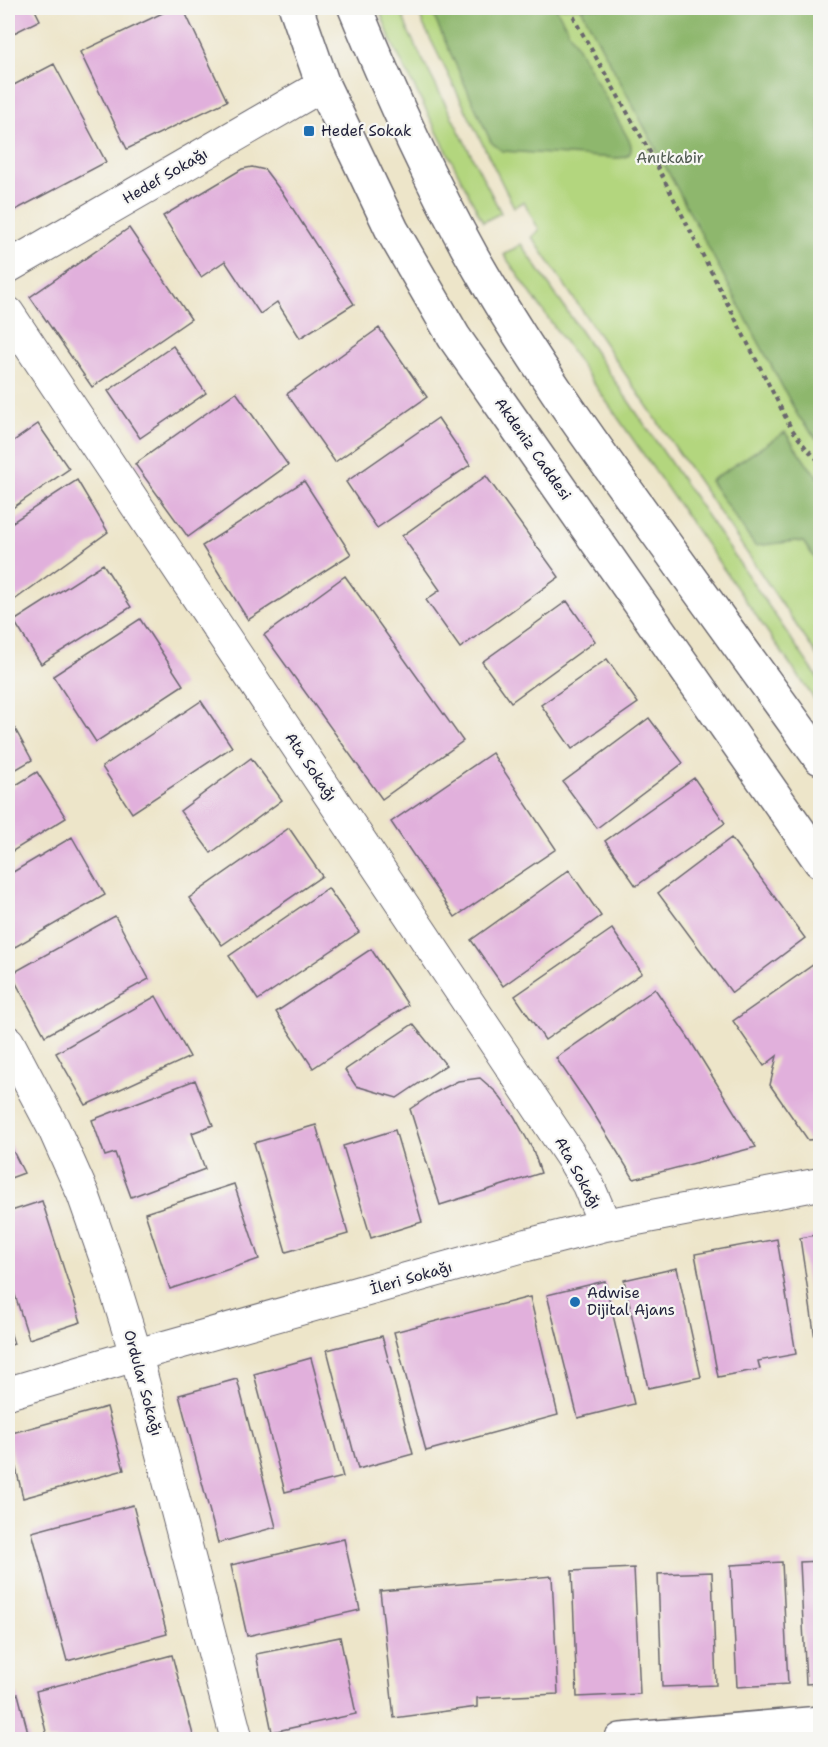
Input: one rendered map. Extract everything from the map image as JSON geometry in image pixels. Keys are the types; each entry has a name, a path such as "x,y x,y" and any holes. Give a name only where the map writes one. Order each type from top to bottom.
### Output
{"main road":[{"name":"Akdeniz Caddesi","path":"296,8 323,85 392,230 454,337 820,861"},
{"path":"355,8 388,88 431,176 474,259 505,309 601,456 820,758"},
{"path":"621,1740 820,1723"}],"street":[{"name":"Hedef Sokağı","path":"8,267 323,85"},
{"name":"Ata Sokağı","path":"8,313 574,1161 588,1185 605,1226"},
{"name":"Ordular Sokağı","path":"8,1042 54,1129 83,1194 110,1271 136,1355 237,1740"},
{"name":"İleri Sokağı","path":"8,1393 515,1248 605,1226 820,1184"}],"path":[{"path":"570,8 651,154 791,428 820,462"}],"green space":[{"path":"379,8 400,8 409,33 501,213 483,222 391,41"},
{"name":"Anıtkabir","path":"417,8 820,8 820,660 532,237 539,230 524,202 514,207"},
{"path":"430,8 556,8 630,142 631,152 624,157 617,158 502,151 491,142"},
{"path":"581,8 820,8 820,443 798,416"},
{"path":"521,244 820,681 820,707 504,255"},
{"path":"785,432 820,479 820,565 803,542 755,546 710,481"}],"building":[{"path":"8,8 34,8 40,20 8,36"},
{"path":"173,8 183,8 227,101 127,149 80,52"},
{"path":"54,64 106,162 8,214 8,88"},
{"path":"252,167 265,170 284,195 354,304 300,338 277,302 260,314 225,261 201,277 163,216 242,169"},
{"path":"129,228 191,319 92,387 30,297"},
{"path":"379,328 427,397 335,462 287,394"},
{"path":"173,346 206,393 140,438 108,391"},
{"path":"236,392 288,465 188,537 135,464"},
{"path":"438,418 470,465 377,528 346,482"},
{"path":"38,424 69,469 8,511 8,445"},
{"path":"486,476 559,577 460,648 426,600 440,590 402,536"},
{"path":"77,480 108,532 13,601 8,592 8,525"},
{"path":"304,481 351,554 248,620 202,546"},
{"path":"103,564 131,607 41,664 14,621"},
{"path":"345,576 463,741 382,799 264,635"},
{"path":"567,601 595,641 511,702 482,662"},
{"path":"140,619 183,685 96,742 53,676"},
{"path":"607,659 638,703 572,749 541,705"},
{"path":"201,701 232,747 132,813 102,767"},
{"path":"8,716 32,760 8,774"},
{"path":"649,718 683,763 597,828 563,782"},
{"path":"492,753 556,849 455,917 391,822"},
{"path":"251,758 282,800 211,853 180,811"},
{"path":"37,772 66,818 8,854 8,790"},
{"path":"694,778 725,823 636,886 605,841"},
{"path":"289,828 322,876 222,945 189,898"},
{"path":"72,837 105,895 8,951 8,875"},
{"path":"731,838 805,938 732,993 658,893"},
{"path":"569,870 601,916 503,986 471,940"},
{"path":"328,888 359,932 258,1000 229,956"},
{"path":"115,916 149,979 45,1036 11,974"},
{"path":"612,929 642,973 545,1040 515,996"},
{"path":"371,949 408,1005 313,1068 276,1012"},
{"path":"820,960 820,1139 808,1140 770,1085 777,1056 764,1066 733,1021"},
{"path":"655,989 688,1037 756,1147 634,1179 556,1058"},
{"path":"156,996 190,1057 86,1105 56,1053"},
{"path":"413,1024 446,1065 397,1098 356,1086 345,1070"},
{"path":"480,1078 496,1092 514,1116 533,1150 541,1173 440,1205 410,1109 458,1081"},
{"path":"195,1080 213,1125 192,1133 205,1169 131,1197 115,1153 105,1156 92,1120"},
{"path":"316,1125 348,1234 286,1252 254,1143"},
{"path":"395,1130 422,1222 371,1238 343,1146"},
{"path":"8,1141 24,1173 8,1179"},
{"path":"234,1184 259,1259 170,1289 145,1213"},
{"path":"42,1201 81,1322 29,1339 8,1273 8,1212"},
{"path":"820,1234 820,1351 817,1352 800,1238"},
{"path":"777,1239 796,1354 758,1361 760,1369 718,1377 695,1254"},
{"path":"677,1268 701,1377 648,1388 624,1280"},
{"path":"605,1281 634,1404 578,1418 547,1295"},
{"path":"530,1297 558,1415 426,1451 394,1332"},
{"path":"8,1325 14,1344 8,1346"},
{"path":"382,1336 413,1454 358,1469 327,1350"},
{"path":"311,1358 343,1477 285,1492 254,1374"},
{"path":"237,1379 276,1527 218,1543 179,1395"},
{"path":"107,1407 124,1470 23,1498 8,1434"},
{"path":"133,1505 167,1634 67,1661 32,1532"},
{"path":"344,1539 360,1610 247,1636 231,1565"},
{"path":"820,1561 820,1683 806,1684 800,1562"},
{"path":"782,1562 788,1684 737,1687 731,1565"},
{"path":"634,1568 640,1694 577,1697 572,1571"},
{"path":"712,1572 716,1685 662,1687 658,1574"},
{"path":"552,1576 558,1694 477,1698 477,1707 394,1718 380,1591"},
{"path":"340,1637 356,1714 272,1732 256,1654"},
{"path":"172,1655 193,1735 174,1740 48,1740 36,1691"},
{"path":"18,1694 30,1740 8,1740 8,1697"}],"place":[{"name":"Hedef Sokak","path":"309,131"},
{"name":"Adwise Dijital Ajans","path":"575,1302"}]}
